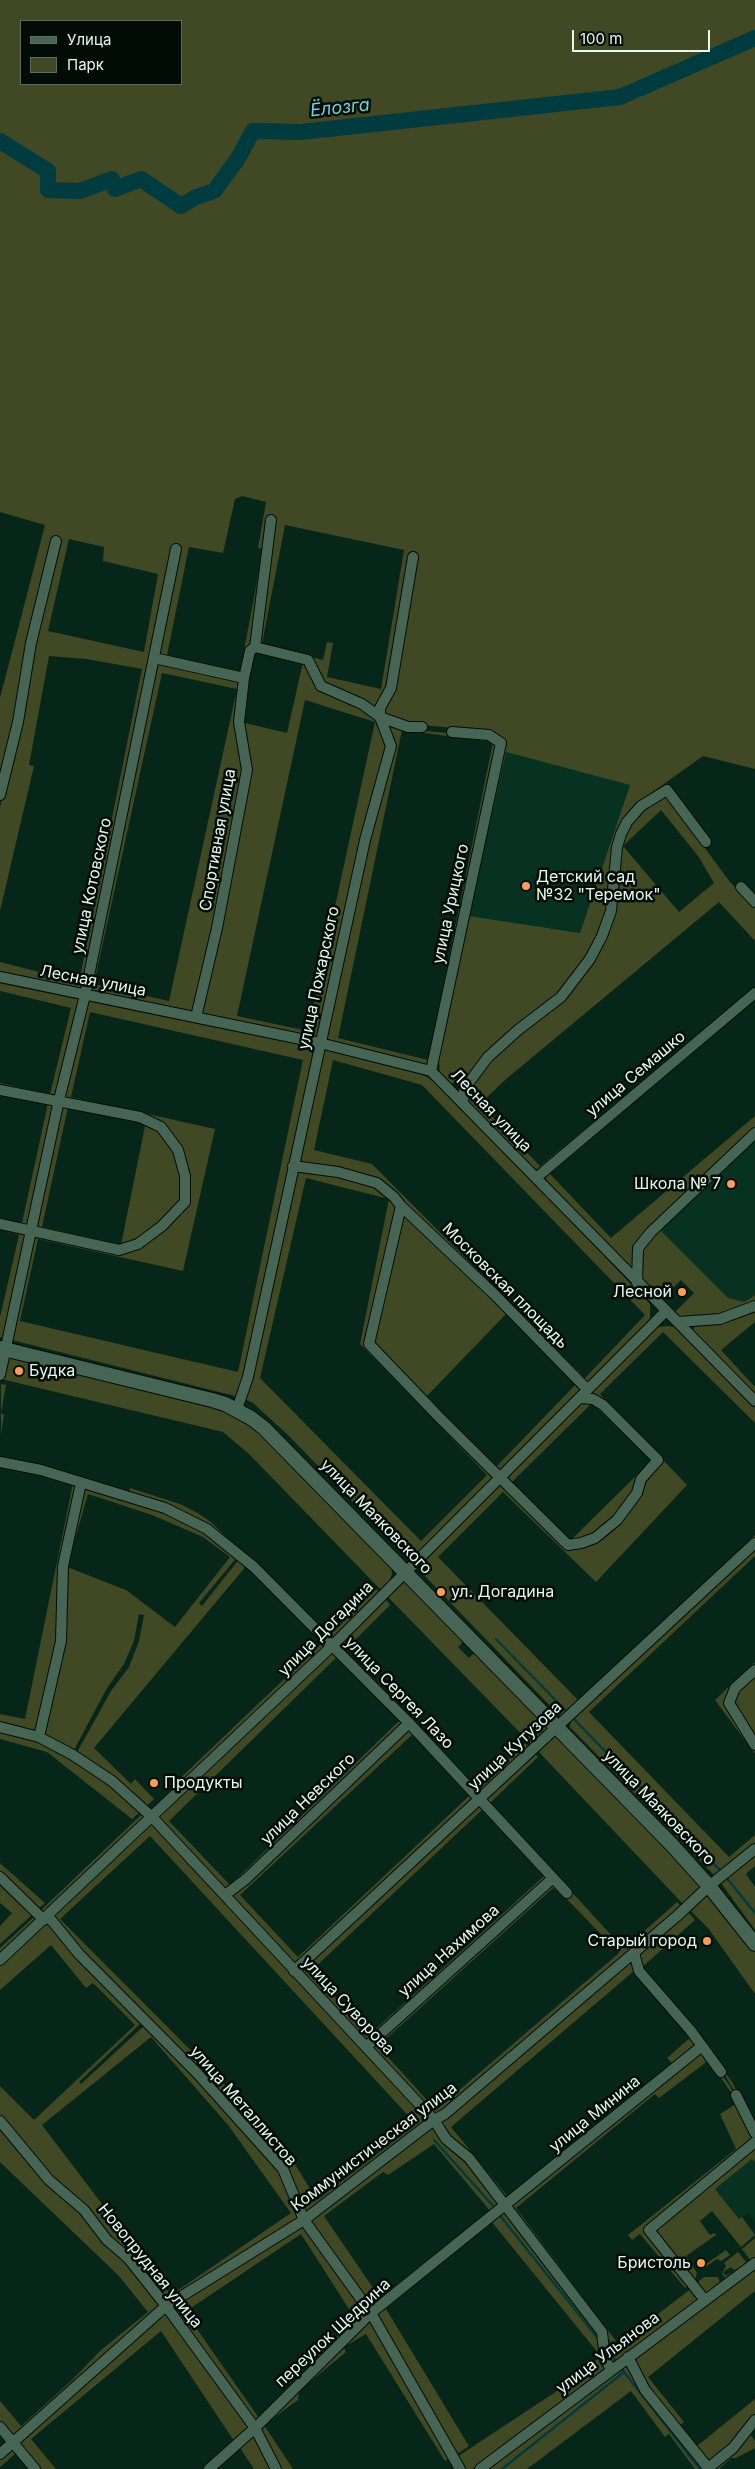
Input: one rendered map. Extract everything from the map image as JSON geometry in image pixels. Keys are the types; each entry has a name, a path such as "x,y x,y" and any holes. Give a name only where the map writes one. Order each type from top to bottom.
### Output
{"main road":[{"name":"улица Маяковского","path":"2,1349 212,1400 237,1409 264,1428 557,1727 709,1886 755,1944"}],"street":[{"name":"Спортивная улица","path":"196,1017 217,928 247,770 239,722 244,678 250,651 254,646 271,520"},
{"path":"0,795 18,722 31,643 56,541"},
{"name":"улица Котовского","path":"0,1375 2,1349 85,995 176,549"},
{"path":"380,717 380,708 391,688 413,557"},
{"path":"254,646 308,660 321,686 362,704 380,717 408,727 422,727"},
{"path":"154,658 244,678"},
{"name":"улица Пожарского","path":"237,1409 248,1376 365,840 391,746 380,717"},
{"name":"улица Урицкого","path":"431,1071 500,743 489,736 452,732"},
{"path":"463,1103 464,1089 488,1057 518,1030 561,997 579,975 602,936 611,912 617,847 621,834 627,822 641,806 667,790 706,842"},
{"path":"741,887 755,902"},
{"name":"Лесная улица","path":"0,977 320,1043 431,1071 450,1088 665,1312 678,1322 755,1401"},
{"name":"улица Семашко","path":"536,1178 755,993"},
{"path":"450,1088 464,1089"},
{"path":"0,1090 140,1116 161,1127 178,1150 185,1176 185,1202 162,1226 138,1244 120,1250 0,1224"},
{"path":"637,1283 638,1248 651,1232 755,1133"},
{"name":"Московская площадь","path":"293,1166 338,1172 377,1183 394,1197 401,1206 494,1295 587,1389"},
{"path":"401,1206 369,1344 568,1545 581,1544 595,1538 617,1520 637,1493 641,1479 658,1460 603,1405 593,1399 579,1398"},
{"path":"678,1322 720,1319 755,1306"},
{"name":"улица Догадина","path":"0,1960 332,1646 665,1312"},
{"name":"улица Сергея Лазо","path":"0,1462 41,1470 165,1508 207,1529 254,1567 409,1723 567,1893"},
{"path":"40,1737 61,1641 63,1566 81,1483"},
{"name":"улица Кутузова","path":"294,1971 755,1543"},
{"path":"755,1670 735,1688 729,1703 755,1746"},
{"name":"улица Невского","path":"225,1895 246,1879 409,1723"},
{"name":"улица Суворова","path":"0,1727 40,1737 73,1755 112,1781 152,1817 434,2120 446,2139 470,2158 602,2332 605,2360 611,2369"},
{"name":"Коммунистическая улица","path":"0,2454 166,2306 304,2220 434,2120 445,2114 634,1953 709,1886 755,1849"},
{"name":"улица Металлистов","path":"0,1877 46,1918 198,2073 282,2169 304,2220 371,2313 460,2469"},
{"name":"улица Нахимова","path":"366,2047 553,1878"},
{"path":"634,1953 639,1971 722,2072"},
{"name":"улица Минина","path":"507,2205 702,2046"},
{"path":"736,2095 755,2133"},
{"name":"Новопрудная улица","path":"0,2121 49,2180 84,2210 107,2240 128,2258 166,2306 255,2428 276,2469"},
{"path":"704,2299 649,2230 755,2142"},
{"name":"переулок Щедрина","path":"209,2469 255,2428 371,2313 507,2205"},
{"name":"улица Ульянова","path":"480,2469 704,2299 755,2263"},
{"path":"628,2356 645,2390 708,2469 733,2448 755,2420"},
{"path":"0,2427 35,2469"}],"shaded area":[{"path":"506,752 630,784 580,933 469,916"},
{"name":"Школа № 7","path":"755,1138 755,1295 744,1302 728,1298 660,1230"},
{"path":"752,2159 755,2162 755,2223 748,2213 740,2219 715,2189"}],"green space":[{"path":"0,0 755,0 755,769 703,756 640,801 625,820 607,906 600,930 588,953 561,992 462,1084 451,1083 440,1073 438,1051 503,742 456,728 409,724 383,716 389,687 378,713 323,684 309,658 252,644 242,676 157,657 83,991 0,973 0,962 79,982 142,669 86,659 49,656 29,765 34,766 0,911 0,807 21,723 15,721 0,783 0,698 45,525 0,512","holes":["242,496 266,502 258,548 263,549 240,672 167,655 189,547 223,553 235,499","285,525 404,550 381,689 327,677 333,643 327,642 323,660 262,644","69,539 104,547 103,561 158,574 144,652 48,631","506,752 630,785 580,933 469,916"]},
{"path":"256,648 307,660 321,689 339,695 379,719 386,733 388,747 363,840 318,1039 200,1015 249,768 241,722 246,679 252,651","holes":["255,651 303,662 287,733 241,722","305,700 375,722 308,1031 237,1016"]},
{"path":"157,661 241,680 244,772 215,927 193,1014 88,992","holes":["162,673 237,689 169,1001 94,984"]},
{"path":"385,721 407,729 488,737 498,744 431,1060 427,1066 324,1041 366,841 393,746 390,730","holes":["402,730 493,742 428,1060 338,1038"]},
{"path":"667,797 730,882 755,908 755,941 719,902 505,1080 480,1104 540,1166 755,988 755,990 540,1170 535,1169 470,1105 467,1099 468,1091 479,1072 520,1034 564,999 615,912 619,893 622,839 639,813 659,799","holes":["661,810 698,856 714,883 679,912 623,846"]},
{"path":"0,980 81,997 57,1097 0,1087 0,1083 50,1094 71,1008 0,991"},
{"path":"755,996 755,1000 550,1174 611,1238 755,1116 755,1129 634,1247 632,1270 548,1184 547,1172"},
{"path":"87,998 316,1047 239,1397 8,1339 32,1234 120,1253 186,1202 187,1174 163,1125 61,1098","holes":["90,1012 303,1060 238,1372 20,1321 38,1239 183,1271 215,1129 71,1097"]},
{"path":"323,1048 419,1073 439,1083 650,1304 650,1318 644,1327 585,1384 378,1182 297,1164","holes":["333,1060 422,1085 645,1315 585,1378 372,1164 314,1150"]},
{"path":"56,1101 28,1228 0,1219 22,1223 48,1103"},
{"path":"61,1102 140,1119 160,1130 175,1151 183,1175 183,1200 138,1242 119,1248 33,1228","holes":["68,1107 136,1120 145,1126 121,1245 42,1227"]},
{"path":"296,1170 338,1174 376,1186 398,1207 367,1345 494,1477 413,1557 407,1558 289,1436 253,1403 243,1398","holes":["306,1178 389,1199 360,1344 487,1475 421,1541 260,1378"]},
{"path":"402,1211 493,1296 582,1388 498,1473 372,1343","holes":["507,1313 576,1384 496,1467 426,1397"]},
{"path":"0,1226 27,1231 3,1338 0,1337 0,1317 19,1235 0,1230"},
{"path":"660,1230 728,1298 744,1302 755,1295 755,1300 734,1310 710,1316 677,1317 674,1313 694,1293 681,1280 670,1291 666,1287 656,1296 642,1282 641,1257 644,1246"},
{"path":"755,1311 755,1322 721,1350 755,1387 755,1396 693,1331 695,1326 716,1325"},
{"path":"659,1327 678,1328 755,1408 755,1423 663,1332 600,1394 687,1485 596,1582 503,1492 438,1557 578,1700 755,1535 755,1539 567,1714 560,1716 418,1569 419,1562 650,1332","holes":["592,1403 651,1461 570,1541 511,1483"]},
{"path":"10,1355 206,1403 248,1421 391,1563 392,1574 389,1582 382,1591 249,1454 223,1432 1,1379 5,1362"},
{"path":"1,1384 6,1385 1,1413"},
{"path":"1,1413 4,1415 1,1434"},
{"path":"73,1483 79,1485 61,1565 59,1640 37,1734 0,1725 0,1714 25,1719"},
{"path":"83,1486 163,1509 206,1531 238,1556 199,1603 202,1606 240,1558 323,1639 247,1565 94,1748 131,1784 135,1779 154,1799 145,1808 114,1779 76,1754 111,1691 129,1667 139,1641 144,1615 139,1614 134,1641 124,1664 107,1688 73,1752 42,1736 62,1641 65,1567","holes":["88,1494 152,1515 203,1537 230,1557 175,1627 126,1590 67,1567"]},
{"path":"130,1488 180,1504 196,1512 211,1522 257,1567 208,1527 129,1492"},
{"path":"755,1547 755,1556 589,1712 729,1857 755,1835 755,1843 714,1875 570,1727 571,1718 703,1598"},
{"path":"408,1581 461,1635 462,1643 458,1647 469,1658 473,1654 481,1656 550,1726 547,1732 533,1746 387,1596 399,1584"},
{"path":"376,1589 380,1593 331,1642 327,1638"},
{"path":"385,1598 390,1605 342,1653 336,1647"},
{"path":"324,1641 328,1644 184,1782 173,1785"},
{"path":"333,1649 406,1723 225,1892 158,1821 158,1816","holes":["338,1656 400,1720 230,1885 169,1821"]},
{"path":"755,1662 755,1754 715,1700"},
{"path":"409,1725 478,1799 295,1968 228,1895","holes":["413,1734 470,1795 298,1957 240,1895"]},
{"path":"0,1729 39,1740 111,1784 141,1811 132,1819 47,1752 0,1739"},
{"path":"558,1734 702,1886 684,1905 537,1750 551,1737"},
{"path":"525,1743 531,1749 481,1796 476,1791"},
{"path":"534,1753 538,1757 490,1803 624,1949 677,1902 682,1907 435,2117 370,2046 552,1880 484,1799","holes":["553,1888 564,1896 619,1953 436,2110 378,2046"]},
{"path":"481,1802 550,1878 367,2044 298,1970","holes":["483,1809 544,1876 369,2035 311,1971"]},
{"path":"143,1813 145,1819 44,1914 39,1912"},
{"path":"150,1824 156,1825 430,2120 307,2216 285,2168 81,1952 54,1920 54,1915","holes":["150,1836 416,2124 317,2200 280,2140 60,1919"]},
{"path":"755,1854 755,1866 746,1874 755,1887 755,1930 721,1883"},
{"path":"0,1863 45,1903 37,1910 0,1874"},
{"path":"0,1881 33,1914 0,1944 0,1926 12,1913 0,1903"},
{"path":"708,1893 755,1950 755,1994 708,1928 688,1908"},
{"path":"686,1910 695,1920 640,1969 638,1952"},
{"path":"35,1916 37,1921 0,1955 0,1948"},
{"path":"50,1924 142,2022 79,2082 81,2084 146,2024 281,2171 301,2217 166,2304 51,2178 0,2116 0,2086 34,2120 135,2025 93,1983 86,1988 51,1945 0,1990 0,1966 45,1925","holes":["151,2037 228,2125 291,2213 171,2295 42,2125"]},
{"path":"632,1958 700,2046 507,2202 447,2137 437,2121","holes":["634,1971 692,2036 667,2058 673,2064 508,2197 451,2127"]},
{"path":"650,1980 697,2033 732,2082 755,2126 719,2065"},
{"path":"702,2048 730,2086 755,2136 755,2162 752,2159 715,2189 739,2219 742,2217 755,2235 741,2247 712,2211 700,2221 710,2235 714,2233 716,2235 686,2256 697,2273 695,2280 685,2288 640,2234 632,2240 628,2235 736,2149 720,2114 736,2104 734,2097 709,2060 659,2098 655,2094 516,2208 616,2341 606,2349 606,2341 510,2206"},
{"path":"433,2123 467,2159 502,2204 372,2311 311,2225 310,2220","holes":["434,2144 491,2212 424,2266 422,2264 380,2298 324,2216 383,2172 388,2175"]},
{"path":"0,2125 126,2259 163,2307 14,2441 0,2423 0,2401 21,2426 70,2382 101,2350 148,2312 119,2276 0,2162"},
{"path":"503,2210 599,2333 601,2352 599,2354 491,2221 386,2309 469,2446 457,2454 374,2313"},
{"path":"301,2226 306,2227 368,2314 320,2358 317,2353 356,2320 301,2234 185,2312 259,2418 255,2426 169,2308"},
{"path":"755,2238 755,2258 751,2261 742,2249"},
{"path":"726,2250 730,2255 721,2261 717,2259 703,2269 700,2268"},
{"path":"738,2252 748,2264 734,2270 731,2267 723,2272 726,2276 731,2272 725,2278 722,2273 726,2266 724,2263"},
{"path":"755,2268 755,2291 648,2377 684,2422 680,2425 697,2446 755,2399 755,2417 732,2447 709,2465 647,2388 637,2365 636,2355"},
{"path":"704,2277 718,2277 720,2283 704,2295 699,2287 699,2281"},
{"path":"692,2288 699,2298 611,2364 607,2353"},
{"path":"166,2310 252,2428 206,2469 203,2469 234,2441 161,2331 31,2439 56,2469 38,2469 16,2443"},
{"path":"370,2316 451,2457 445,2461 366,2334 344,2347 346,2352 299,2391 298,2400 264,2425 293,2469 278,2469 257,2429"},
{"path":"602,2356 605,2368 472,2469 466,2469 462,2465 457,2457 554,2393"},
{"path":"623,2365 630,2367 705,2469 695,2469 669,2434 665,2437 631,2391 527,2469 486,2469"},
{"path":"753,2426 750,2434 755,2441 755,2448 736,2458 731,2458 719,2469 711,2469"},
{"path":"254,2431 274,2469 254,2469 240,2448"},
{"path":"13,2447 32,2469 28,2469 15,2454 0,2467 0,2458"}],"waterway":[{"name":"Ёлозга","path":"0,141 48,171 48,190 80,191 112,179 115,189 141,179 181,206 196,197 214,191 237,160 253,131 301,132 620,97 755,38"},
{"path":"496,1639 568,1713"},
{"path":"572,1717 721,1871"},
{"path":"725,1876 755,1913"},
{"path":"434,2140 495,2208"},
{"path":"498,2213 596,2336 600,2338"},
{"path":"605,2339 609,2341 613,2357 618,2364"},
{"path":"621,2368 700,2469"},
{"path":"502,2469 624,2372"}],"place":[{"name":"Детский сад №32 \"Теремок\"","path":"526,886"},
{"name":"Школа № 7","path":"731,1184"},
{"name":"Лесной","path":"682,1292"},
{"name":"Будка","path":"19,1371"},
{"name":"ул. Догадина","path":"441,1592"},
{"name":"Продукты","path":"154,1783"},
{"name":"Старый город","path":"707,1941"},
{"name":"Бристоль","path":"701,2263"}]}
